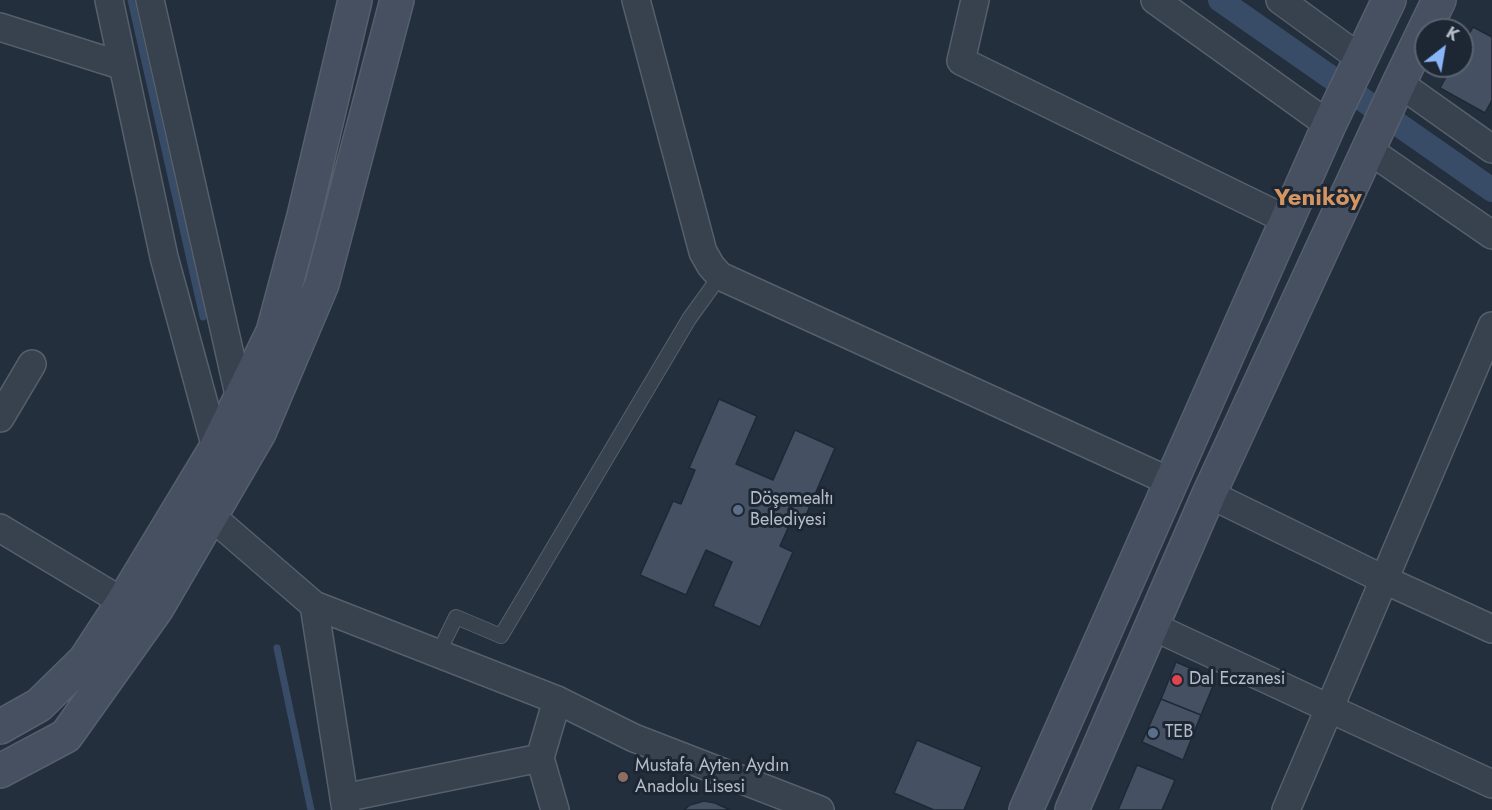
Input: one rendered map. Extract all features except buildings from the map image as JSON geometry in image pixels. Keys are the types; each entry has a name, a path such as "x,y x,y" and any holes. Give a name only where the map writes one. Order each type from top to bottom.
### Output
{"main road":[{"path":"0,771 66,736 157,608 197,508 216,448 273,332 304,216 355,0"},
{"path":"0,726 39,705 85,660 123,602 197,508 232,480 259,433 322,284 397,0"},
{"path":"1026,810 1329,125 1389,0"},
{"path":"1072,810 1209,494 1439,0"},
{"path":"1361,59 1399,83"},
{"path":"1329,125 1369,150"}],"street":[{"path":"110,0 164,257 216,448 232,480"},
{"path":"150,0 240,399 259,433"},
{"path":"636,0 703,252 720,276 1171,482"},
{"path":"975,0 961,61 1287,220"},
{"path":"1155,0 1329,125"},
{"path":"1280,0 1361,59"},
{"path":"0,27 123,66"},
{"path":"1399,83 1492,149"},
{"path":"1369,150 1492,235"},
{"path":"1286,810 1492,326"},
{"path":"0,417 32,364"},
{"path":"1209,494 1385,580 1492,629"},
{"path":"197,508 314,605 557,700 634,738 820,810"},
{"path":"0,528 123,602"},
{"path":"314,605 345,804 540,758"},
{"path":"1152,626 1492,784"},
{"path":"555,810 540,758 557,700"}],"lane":[{"path":"438,654 456,617 501,636 689,319 720,276"}],"waterway":[{"path":"131,0 203,317"},
{"path":"1220,0 1492,190"},
{"path":"277,648 311,810"}],"place":[{"name":"Döşemealtı Belediyesi","path":"738,510"},
{"name":"Dal Eczanesi","path":"1177,680"},
{"name":"TEB","path":"1153,733"},
{"name":"Mustafa Ayten Aydın Anadolu Lisesi","path":"623,777"}],"district":[{"name":"Yeniköy","path":"1318,199"}]}
